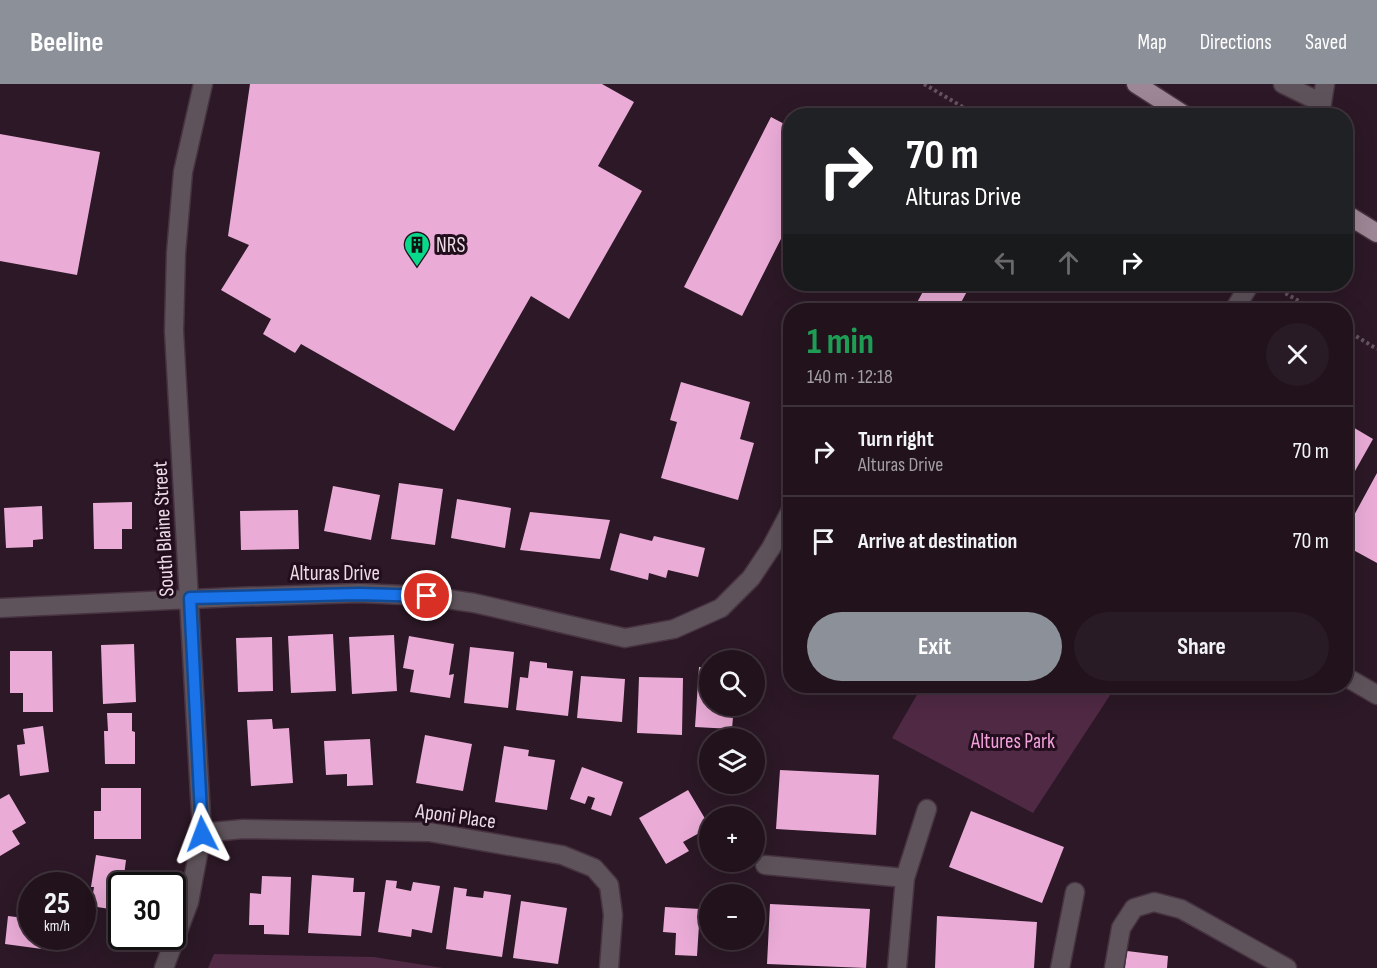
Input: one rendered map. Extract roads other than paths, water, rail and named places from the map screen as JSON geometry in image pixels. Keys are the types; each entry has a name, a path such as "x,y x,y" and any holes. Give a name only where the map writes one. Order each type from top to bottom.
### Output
{"main road":[{"path":"1136,84 1174,108"},
{"path":"1353,218 1377,233"}],"street":[{"name":"South Blaine Street","path":"164,968 189,902 202,834 174,331 176,253 183,172 203,84"},
{"path":"1283,84 1318,108"},
{"path":"1319,108 1325,84"},
{"name":"Alturas Drive","path":"0,608 190,598 359,594 427,596 474,603 625,638 674,629 721,608 751,579 783,525"},
{"path":"1353,681 1377,695"},
{"path":"897,968 905,878 927,809"},
{"name":"Aponi Place","path":"202,834 243,830 429,832 562,855 594,868 609,885 613,915 609,968"},
{"path":"765,865 905,878"},
{"path":"1060,968 1075,892"},
{"path":"1114,968 1121,928 1134,908 1154,902 1181,909 1255,960 1287,968"}],"place":[{"name":"NRS","path":"417,268"}],"park label":[{"name":"Altures Park","path":"1013,741"}]}
